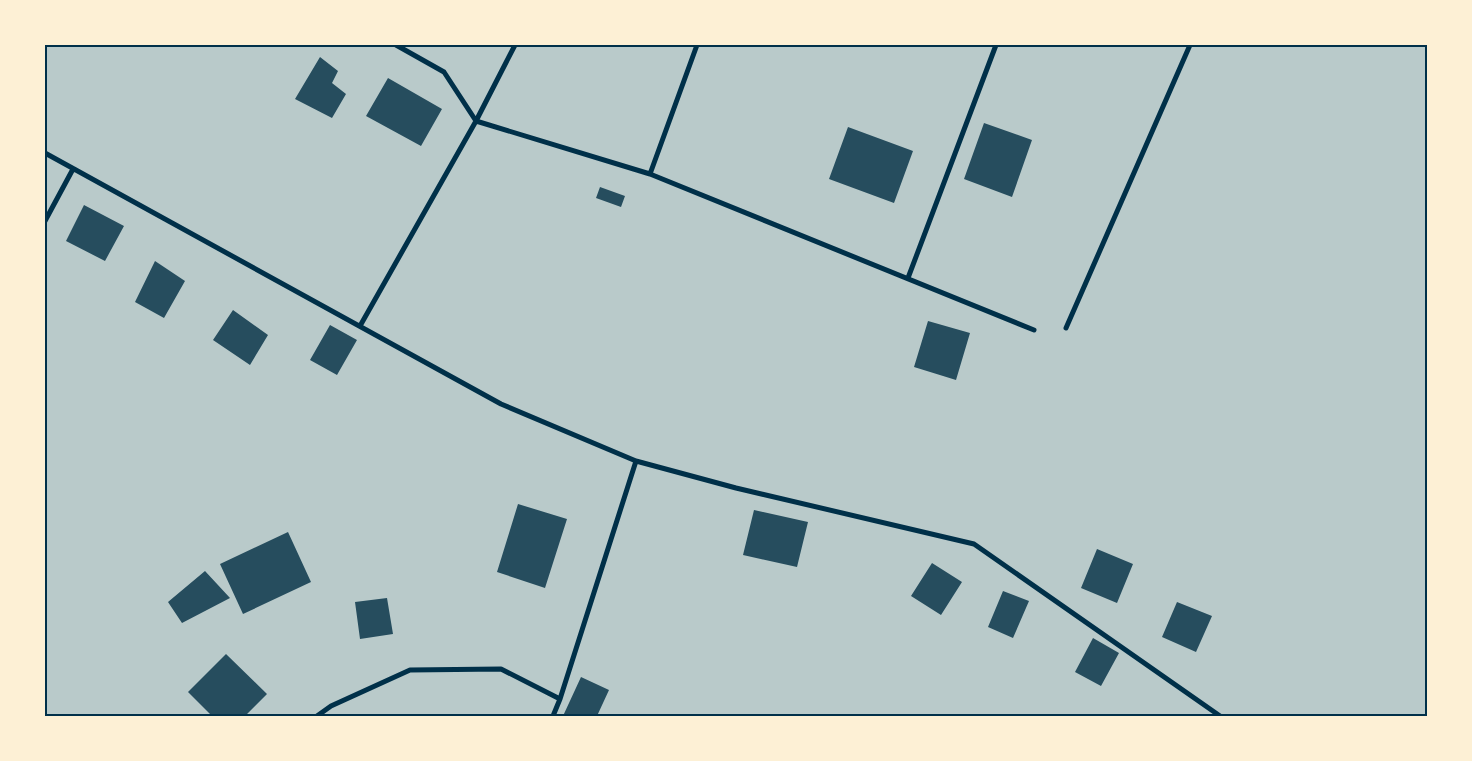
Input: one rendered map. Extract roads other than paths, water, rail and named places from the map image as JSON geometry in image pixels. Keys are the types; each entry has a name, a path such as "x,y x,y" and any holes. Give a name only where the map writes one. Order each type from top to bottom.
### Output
{"street":[{"path":"396,45 444,72 476,121 650,174 1034,330"},
{"path":"360,326 476,121 515,45"},
{"path":"650,174 697,45"},
{"path":"908,278 996,45"},
{"path":"1066,328 1190,45"},
{"path":"45,153 501,404 636,461 736,488 974,544 1220,716"},
{"path":"45,221 73,169"},
{"path":"553,716 636,461"},
{"path":"317,716 330,706 410,670 501,669 560,699"}]}
